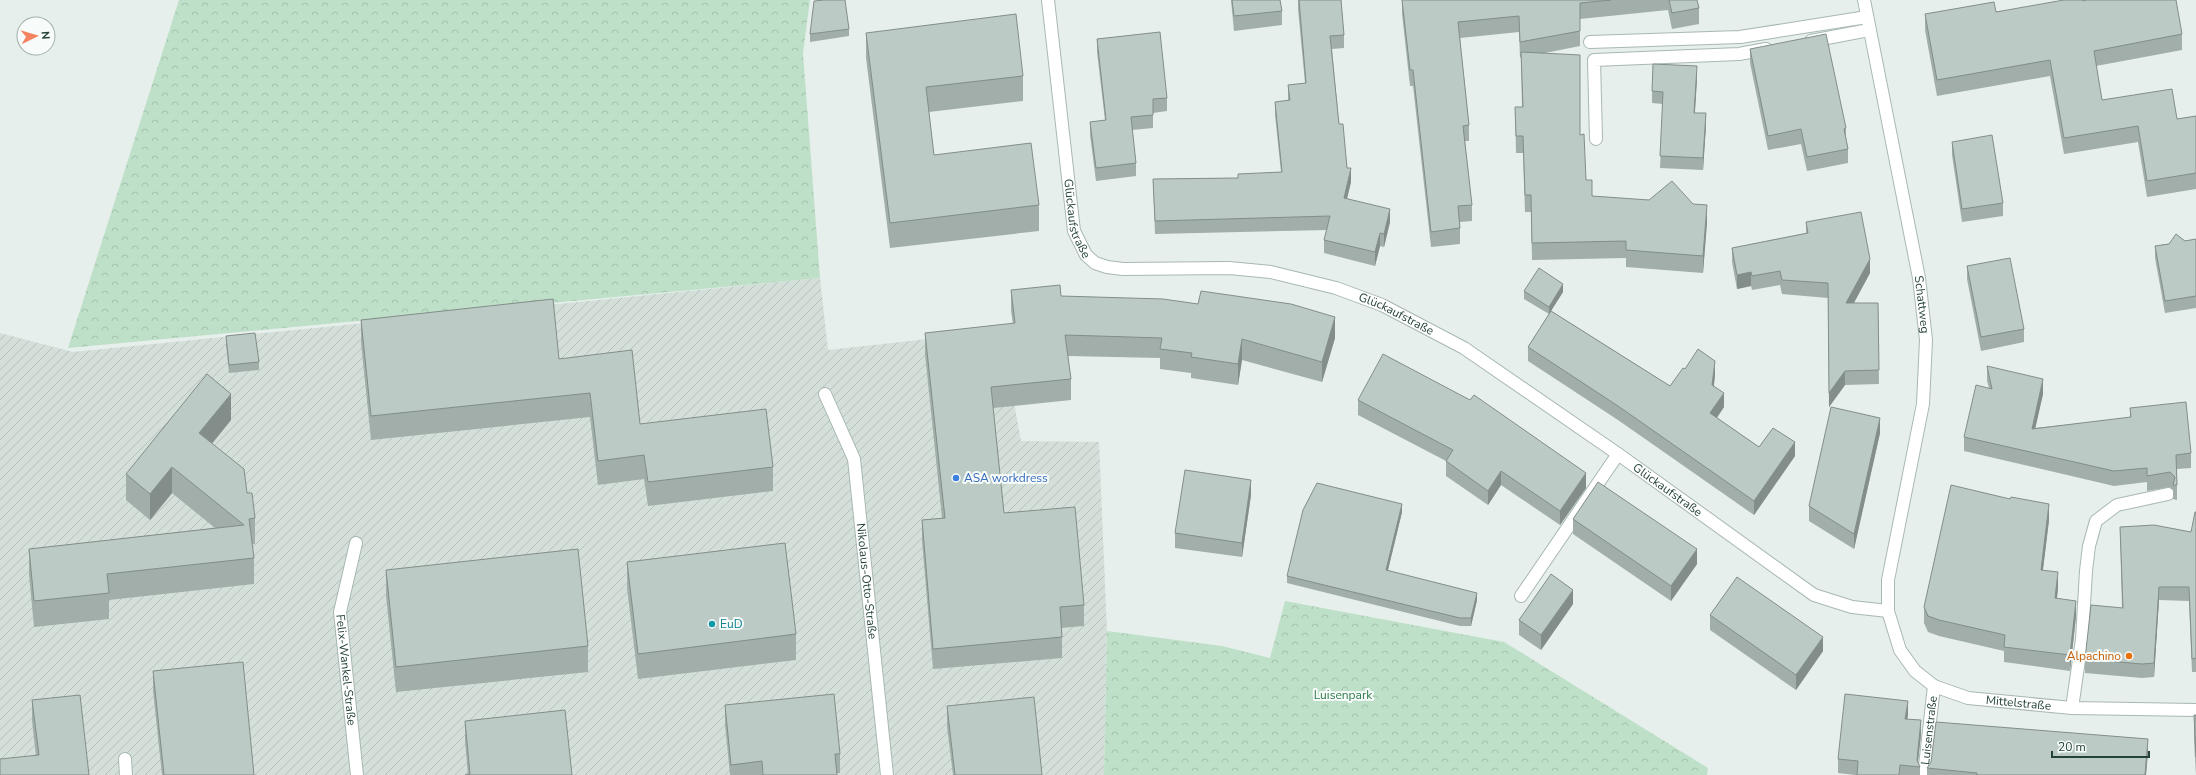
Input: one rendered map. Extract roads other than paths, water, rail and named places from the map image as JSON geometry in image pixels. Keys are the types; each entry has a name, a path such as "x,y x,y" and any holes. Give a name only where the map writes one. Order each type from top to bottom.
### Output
{"street":[{"name":"Glückaufstraße","path":"1048,0 1074,231 1086,255 1095,263 1123,269 1229,268 1270,272 1349,293 1382,305 1464,348 1618,454 1814,595 1852,607 1888,611"},
{"name":"Schattweg","path":"1864,0 1919,278 1926,340 1923,404 1888,580 1888,611"},
{"path":"1590,42 1740,37 1867,17"},
{"path":"1800,43 1869,30"},
{"path":"1596,139 1594,60 1739,54 1777,47"},
{"name":"Nikolaus-Otto-Straße","path":"825,394 854,459 887,775"},
{"path":"1521,596 1618,454"},
{"path":"2072,708 2082,639 2089,546 2096,521 2117,504 2168,494"},
{"name":"Felix-Wankel-Straße","path":"356,543 340,612 357,775"},
{"name":"Mittelstraße","path":"1888,611 1900,650 1915,671 1934,686 1968,698 2072,708 2196,710"},
{"name":"Luisenstraße","path":"1924,775 1934,686"},
{"path":"125,760 126,775"}],"place":[{"name":"ASA workdress","path":"956,478"},
{"name":"EuD","path":"712,624"},
{"name":"Alpachino","path":"2129,656"}],"park label":[{"name":"Luisenpark","path":"1343,695"}]}
